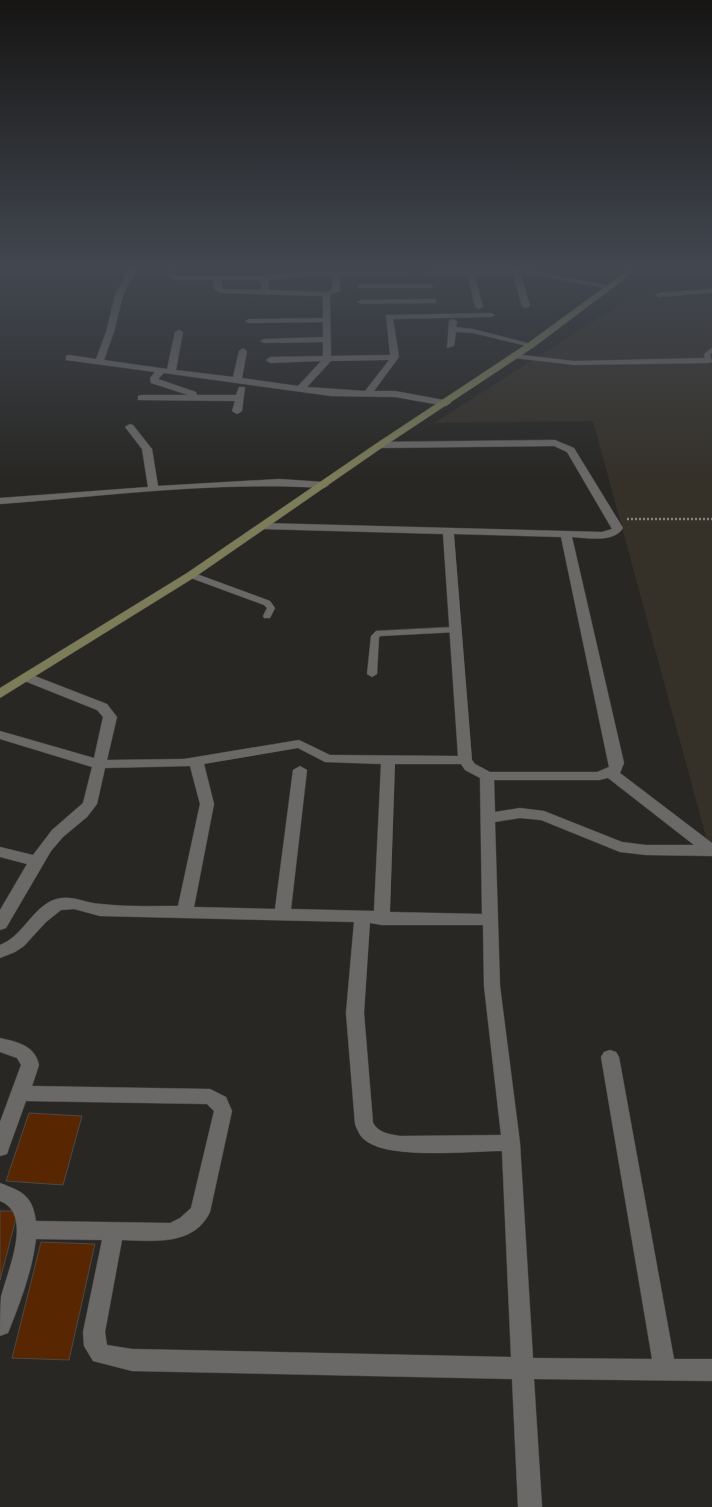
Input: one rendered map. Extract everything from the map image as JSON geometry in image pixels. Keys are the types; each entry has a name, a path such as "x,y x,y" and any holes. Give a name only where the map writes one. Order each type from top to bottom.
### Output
{"main road":[{"path":"0,694 191,575 380,445 541,338"}],"street":[{"path":"99,362 108,338"},
{"path":"177,338 167,370 154,378 154,381 203,398"},
{"path":"366,395 395,357 392,338"},
{"path":"450,346 451,338"},
{"path":"504,338 532,345"},
{"path":"264,341 326,339 327,360 300,388"},
{"path":"237,411 240,398 243,351"},
{"path":"270,360 395,357"},
{"path":"69,358 300,388 366,395 395,394 446,403"},
{"path":"140,398 240,398"},
{"path":"130,427 146,449 152,488"},
{"path":"262,526 566,534 610,534 618,528 571,450 564,446 544,443 380,445"},
{"path":"0,501 152,488 279,482 324,485"},
{"path":"448,532 465,760 470,767 488,776 599,776 611,772 616,768 617,762 566,534"},
{"path":"0,924 36,861 56,834 85,812 90,804 110,717 106,709 27,677"},
{"path":"0,735 98,764 196,761 299,744 311,748 323,758 465,760"},
{"path":"382,919 388,760"},
{"path":"185,912 207,804 196,761"},
{"path":"282,914 300,770"},
{"path":"611,772 711,851"},
{"path":"488,776 492,986 511,1142 530,1507"},
{"path":"489,818 520,813 544,816 626,848 711,851"},
{"path":"0,852 36,861"},
{"path":"0,952 15,946 47,912 64,903 100,910 282,914 382,919 491,920"},
{"path":"362,918 355,1013 361,1104 364,1124 370,1134 382,1141 400,1144 511,1142"},
{"path":"0,1045 16,1049 29,1058 30,1065 0,1148"},
{"path":"610,1057 664,1369"},
{"path":"20,1093 210,1097 219,1102 222,1111 221,1126 204,1199 200,1212 194,1221 170,1232 27,1230"},
{"path":"0,1192 17,1200 26,1209 27,1230 9,1303 0,1326"},
{"path":"114,1232 94,1332 95,1346 101,1354 132,1360 712,1370"}],"lane":[{"path":"514,356 574,363 710,360 707,354 712,350"},
{"path":"191,575 267,603 271,608 267,616"},
{"path":"372,674 376,636 379,633 454,630"}],"path":[{"path":"614,519 712,519"}],"shaded area":[{"path":"567,338 712,338 712,859 593,421 434,423"}],"building":[{"path":"29,1113 82,1116 63,1185 6,1181"},
{"path":"0,1211 18,1211 0,1280"},
{"path":"41,1242 95,1244 69,1360 12,1358"}]}
